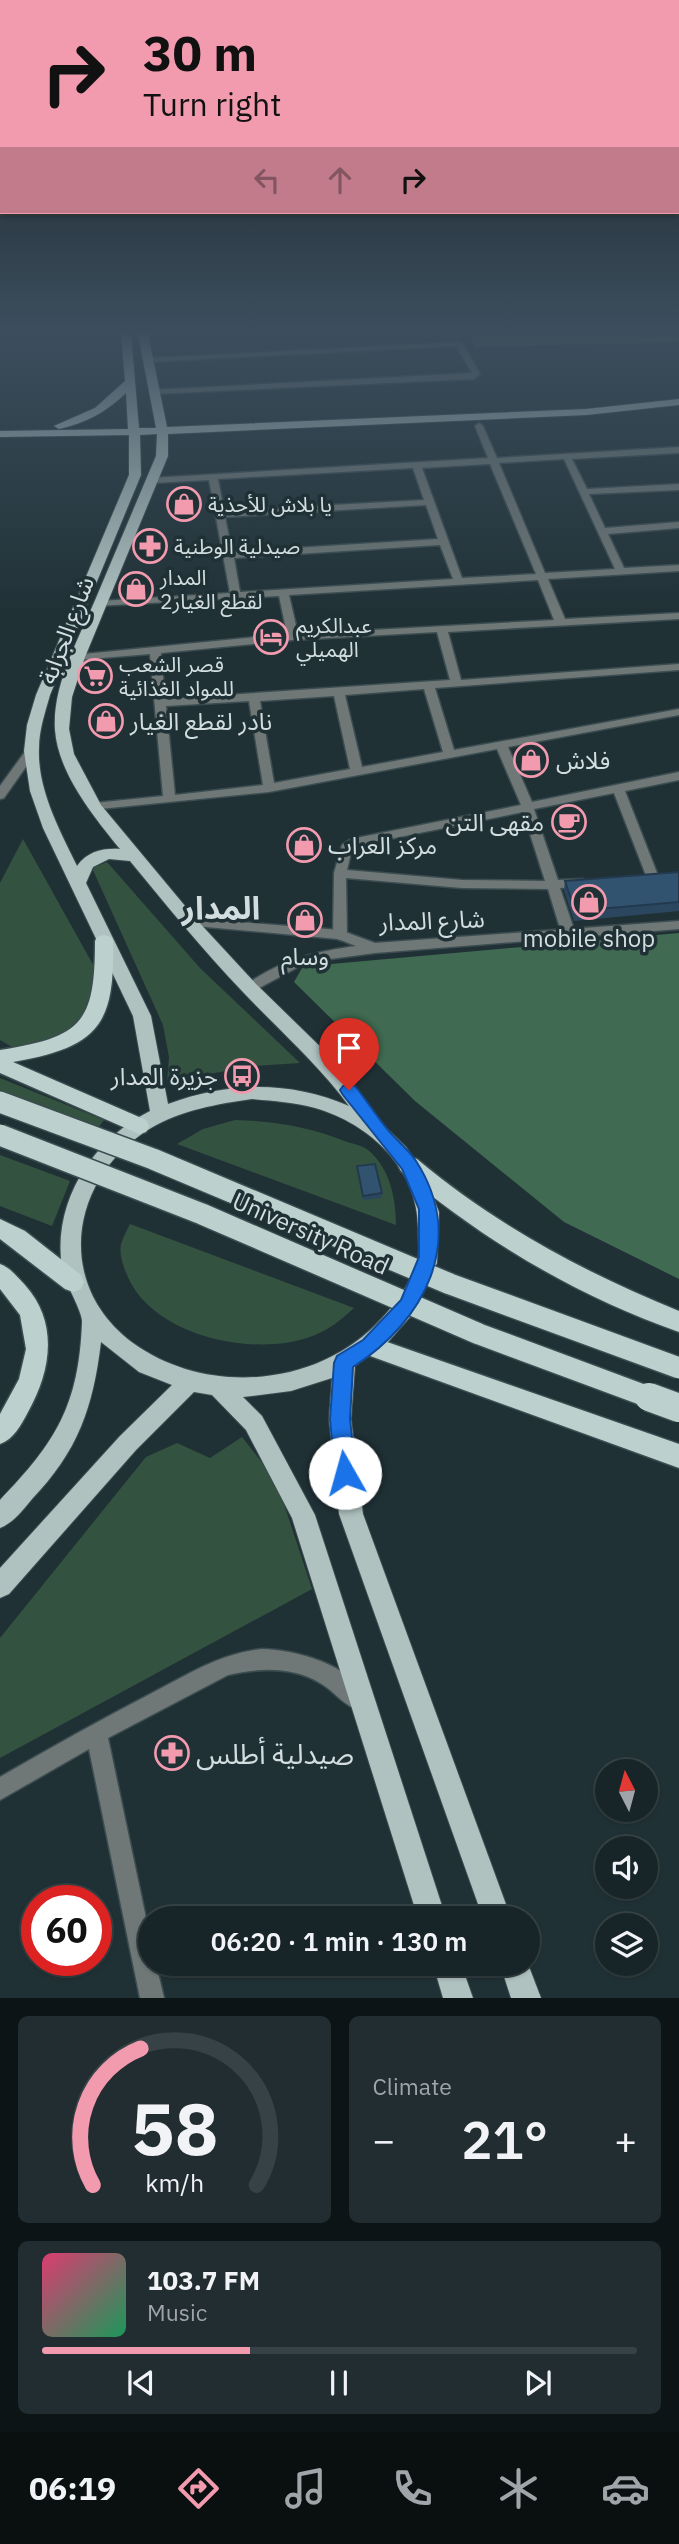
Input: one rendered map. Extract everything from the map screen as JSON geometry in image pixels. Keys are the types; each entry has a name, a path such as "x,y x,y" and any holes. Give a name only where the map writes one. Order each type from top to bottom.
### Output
{"highway":[{"path":"0,1057 40,1051 64,1042 82,1030 96,1013 102,998 104,941"},
{"path":"0,1065 139,1126"},
{"name":"University Road","path":"0,1102 153,1159 450,1284 679,1368"},
{"name":"University Road","path":"0,1135 202,1214 479,1334 679,1408"},
{"path":"409,1165 465,1210 522,1246 616,1296 679,1322"},
{"path":"0,1228 17,1237 73,1282"},
{"path":"0,1274 23,1299 33,1317 37,1346 33,1376 24,1399 0,1433"},
{"path":"370,1346 679,1456"}],"main road":[{"path":"23,434 54,427"},
{"name":"شارع الجرابة","path":"134,427 135,475 43,695 34,725 31,751 38,791 51,828 142,1016 160,1114"},
{"name":"شارع الجرابة","path":"161,427 162,456 78,657 65,697 62,729 67,754 94,807 189,922 250,988 332,1069 381,1134"},
{"path":"163,435 296,427"},
{"path":"0,443 135,436 435,427"},
{"path":"0,434 135,436"},
{"path":"78,882 81,870 88,860 103,853 120,853 138,858"},
{"path":"252,1092 299,1096 343,1110 381,1134 409,1165 428,1209 429,1257 409,1305 370,1346 344,1363 304,1379 262,1387 190,1382 151,1368 118,1347 93,1320 73,1282 68,1238 79,1196 103,1157 139,1126 160,1114 205,1099 252,1092"},
{"path":"0,1517 58,1452 70,1431 88,1358 93,1320"},
{"path":"344,1363 340,1419 351,1514 493,1906"},
{"path":"0,1587 128,1443 190,1382"},
{"path":"218,1386 254,1423 303,1515 428,1906"},
{"path":"451,1976 458,1998"},
{"path":"518,1976 526,1998"}],"street":[{"path":"479,427 561,623"},
{"path":"153,480 679,450"},
{"path":"567,457 621,572"},
{"path":"416,464 459,583"},
{"path":"214,477 236,596"},
{"path":"584,492 679,487"},
{"path":"221,514 430,502"},
{"path":"603,531 679,525"},
{"path":"228,555 443,542"},
{"path":"100,604 679,568"},
{"path":"284,594 293,638"},
{"path":"78,657 293,638 679,616"},
{"path":"442,629 456,682"},
{"path":"155,652 169,797"},
{"path":"159,703 339,694 456,682 679,667"},
{"path":"428,685 450,755"},
{"path":"339,694 357,773"},
{"path":"254,699 269,788"},
{"path":"94,807 269,788 502,747 679,712"},
{"path":"502,747 527,805 569,935"},
{"path":"0,795 31,751"},
{"path":"340,935 340,873 346,848 351,844 527,805 679,776"},
{"path":"618,787 653,878"},
{"path":"340,873 422,883 510,887 602,881"},
{"name":"شارع المدار","path":"189,922 340,935 375,948 679,925"},
{"path":"250,988 272,973 296,962 323,955 375,948"},
{"path":"0,1789 96,1733 225,1667 242,1661 271,1659 316,1667 341,1683 366,1710"},
{"path":"96,1733 152,1998"}],"green space":[{"path":"23,839 96,970 99,1007 52,1041 31,1049 13,1047 0,1040 0,883"},
{"path":"107,862 200,968 300,1063 252,1066 167,1082 169,1057 163,1025 92,868"},
{"path":"679,933 679,1279 564,1222 415,1101 294,982 302,968 320,965"},
{"path":"0,1078 104,1120 95,1132 0,1094"},
{"path":"235,1120 278,1123 306,1129 366,1149 376,1157 387,1175 395,1205 396,1225 177,1144 203,1129"},
{"path":"0,1155 70,1181 52,1226 0,1206"},
{"path":"130,1224 354,1308 326,1330 291,1342 237,1343 182,1328 159,1314 140,1296 127,1275 121,1248"},
{"path":"242,1437 276,1480 312,1589 0,1758 0,1638 146,1457 177,1443 210,1458"}],"building":[{"path":"679,872 679,902 575,911 565,881"},
{"path":"375,1164 382,1193 363,1196 357,1166"}],"place":[{"name":"يا بلاش للأحذية","path":"184,504"},
{"name":"صيدلية الوطنية","path":"150,546"},
{"name":"المدار 2لقطع الغيار","path":"136,589"},
{"name":"عبدالكريم الهميلي","path":"271,637"},
{"name":"قصر الشعب للمواد الغذائية","path":"95,676"},
{"name":"نادر لقطع الغيار","path":"106,721"},
{"name":"فلاش","path":"531,760"},
{"name":"مقهى التن","path":"569,822"},
{"name":"مركز العراب","path":"304,845"},
{"name":"mobile shop","path":"589,902"},
{"name":"وسام","path":"305,920"},
{"name":"جزيرة المدار","path":"242,1076"},
{"name":"صيدلية أطلس","path":"172,1753"}],"district":[{"name":"المدار","path":"221,907"}],"route":[{"path":"345,1473 340,1419 344,1363 370,1346 409,1305 429,1257 428,1209 409,1165 381,1134 349,1090"}]}
